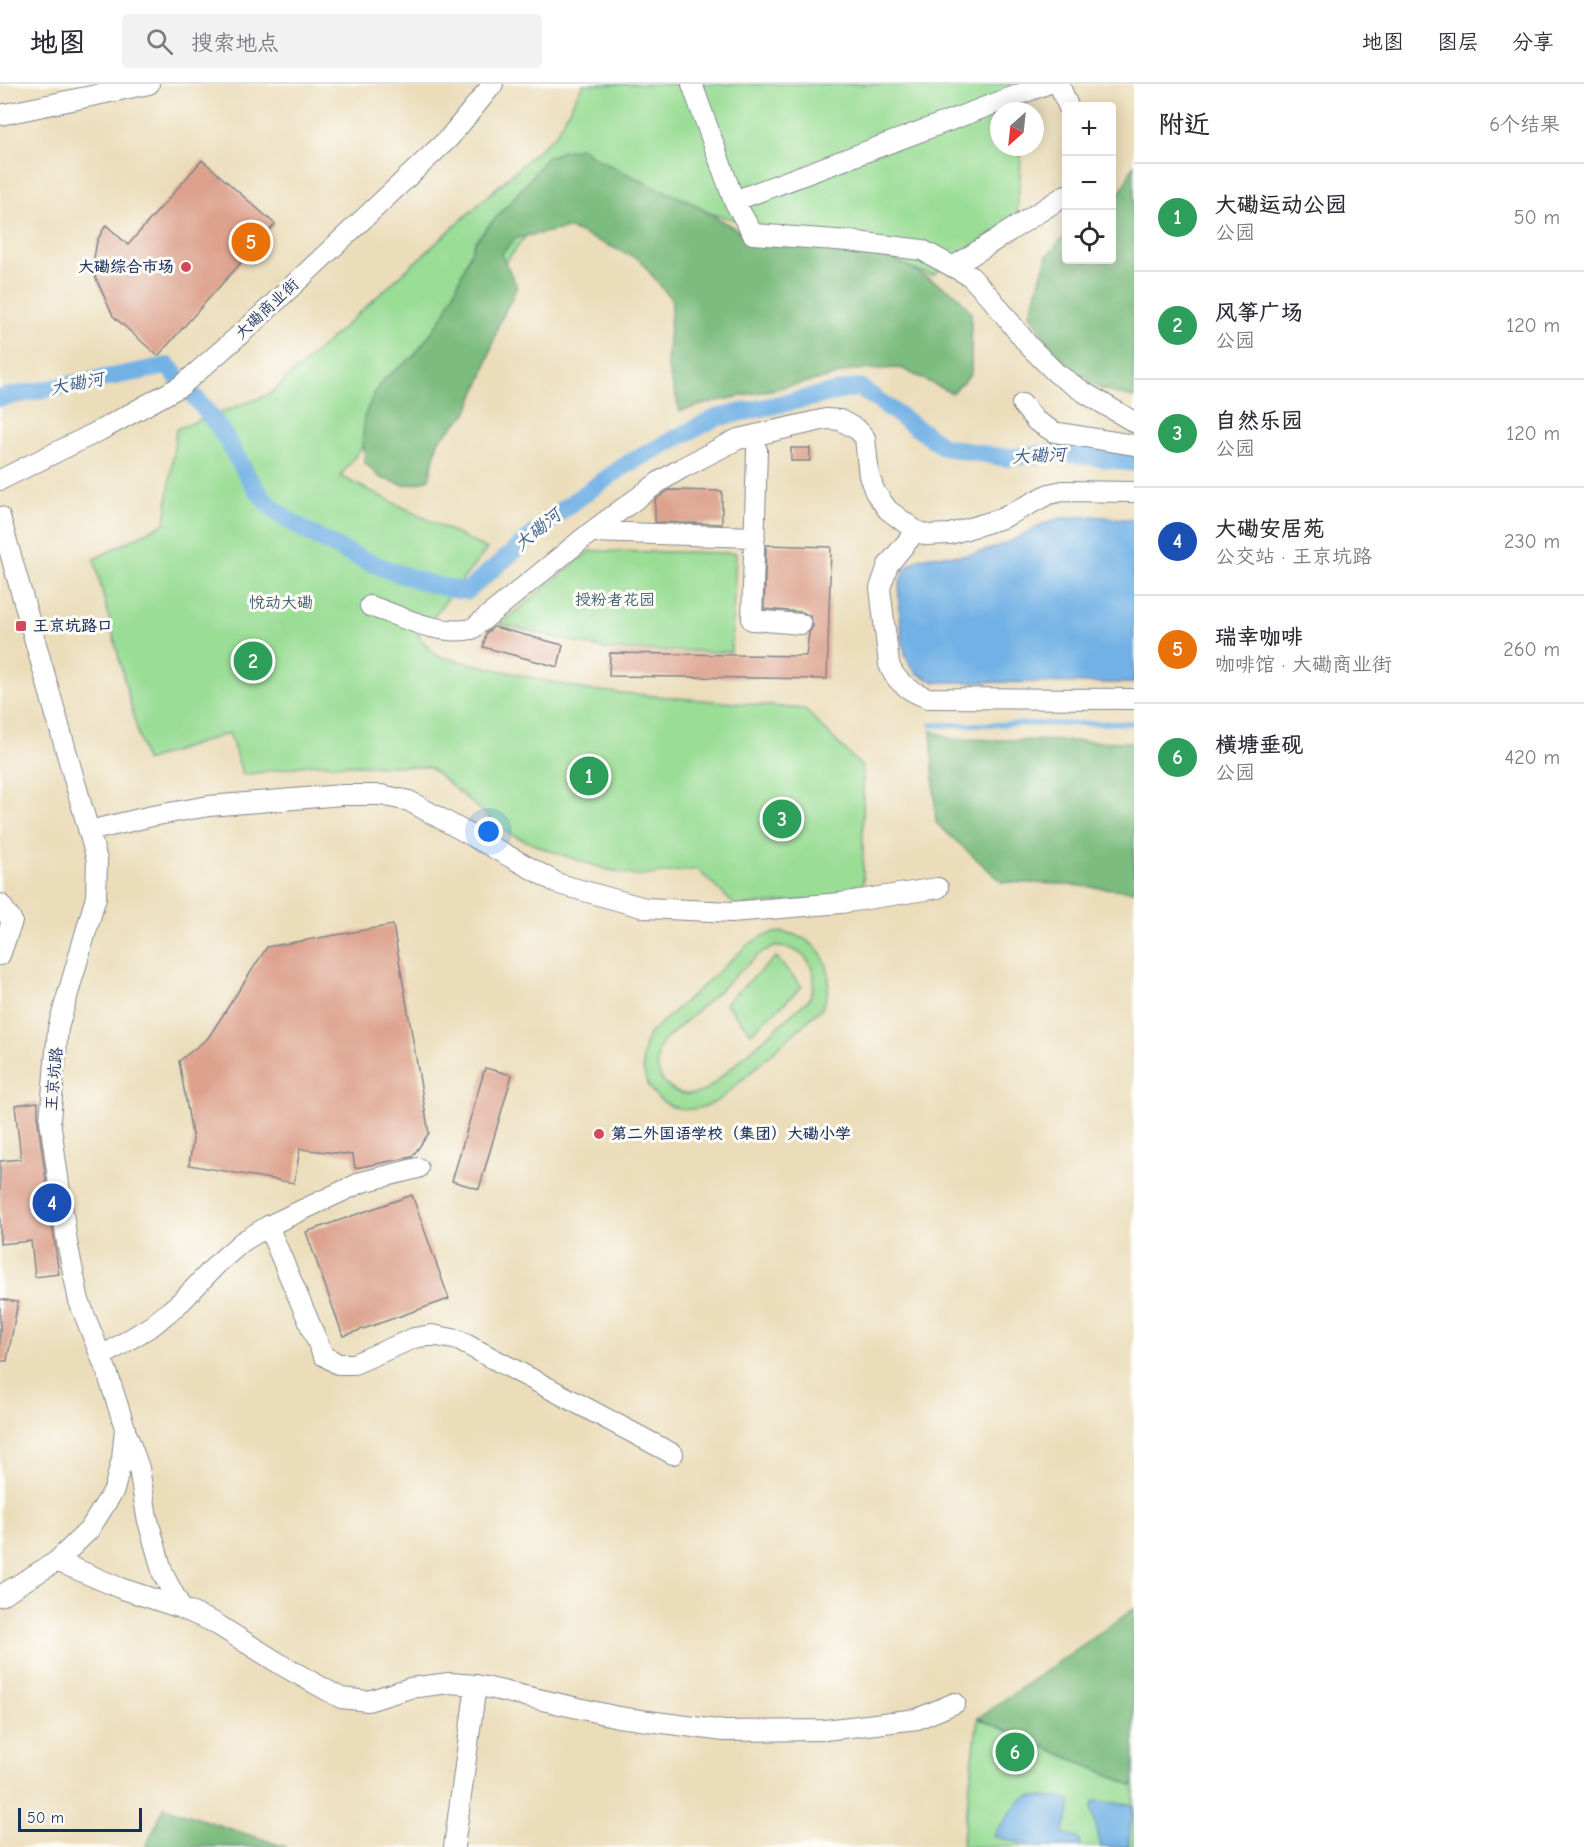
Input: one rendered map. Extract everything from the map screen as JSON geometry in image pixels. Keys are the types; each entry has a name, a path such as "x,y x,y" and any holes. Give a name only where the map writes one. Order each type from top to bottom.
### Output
{"street":[{"path":"1,111 149,84"},
{"name":"大磡商业街","path":"0,480 101,430 182,386 252,324 449,138 493,84"},
{"path":"692,84 734,201 753,234 922,250 970,276 1029,346 1056,373 1082,392 1134,422"},
{"path":"734,201 1047,84"},
{"path":"1059,84 1066,102"},
{"path":"953,267 1062,198"},
{"path":"1022,404 1036,421 1054,432 1134,445"},
{"path":"370,606 445,631 459,632 472,629 591,532 659,482 712,451 738,439 826,418 840,420 858,430 865,438 868,476 875,492 888,510 916,531 927,535 950,534 1003,518 1049,494 1063,491 1134,492"},
{"path":"758,450 752,620 801,624"},
{"name":"王京坑路","path":"0,517 97,860 96,897 58,1028 50,1120 67,1242 79,1301 125,1428 122,1459 114,1491 89,1530 57,1561 0,1596"},
{"path":"916,531 888,565 880,588 890,664 892,672 902,684 928,698 1134,699"},
{"path":"591,532 755,537"},
{"path":"89,831 152,816 209,806 342,795 381,795 409,801 559,884 645,908 732,912 841,903 938,888"},
{"path":"0,904 12,921 0,956"},
{"path":"101,1357 153,1325 183,1300 217,1264 243,1242 268,1226 362,1182 418,1168"},
{"path":"268,1226 323,1355 339,1364 354,1364 414,1338 432,1335 458,1340 673,1454"},
{"path":"125,1428 139,1468 147,1517 164,1574 182,1608"},
{"path":"57,1561 120,1588 182,1608 213,1622 285,1667 341,1698 368,1701 410,1688 449,1683 476,1685 618,1717 724,1731 848,1728 917,1719 955,1703"},
{"path":"454,1847 476,1685"}],"green space":[{"name":"悦动大磡","path":"583,84 1026,84 1027,86 1026,102 990,102 990,156 1021,156 1017,216 933,275 573,175 340,476 487,549 418,636 437,656 587,690 804,709 863,768 863,896 736,906 697,869 637,876 605,869 542,848 508,833 429,767 315,764 243,775 229,733 145,761 94,559 165,523 176,429 270,394 556,134"},
{"path":"581,148 597,159 654,187 689,201 754,240 891,258 913,269 956,294 971,312 971,374 952,393 901,368 851,370 827,378 680,411 667,365 672,300 639,259 569,228 516,238 501,254 517,287 498,326 483,375 467,413 438,441 429,479 404,485 381,478 365,463 363,441 364,417 374,394 385,378 414,356 442,318 476,240 546,158 563,151"},
{"path":"1134,164 1134,398 1100,389 1054,353 1030,314 1047,256 1062,239 1062,264 1116,264 1116,193 1122,190"},
{"name":"授粉者花园","path":"590,551 736,553 731,652 609,650 500,624"},
{"path":"931,730 951,739 1134,742 1134,891 1059,884 1002,882 936,823"},
{"path":"783,932 808,942 824,959 829,982 822,1008 722,1098 704,1107 687,1109 671,1106 658,1098 649,1086 644,1071 643,1053 649,1034 749,944 769,934","holes":["774,947 785,948 802,955 812,970 813,988 809,999 705,1091 693,1094 682,1093 665,1084 657,1066 662,1043 758,955"]},
{"path":"776,957 802,987 751,1033 725,1003"},
{"path":"1134,1609 1134,1786 978,1718"},
{"path":"978,1718 1134,1786 1134,1847 962,1847"},
{"path":"164,1807 286,1847 146,1847"}],"water":[{"path":"1093,516 1134,520 1134,683 936,682 914,670 905,652 899,600 900,583 907,568 913,562 921,558 977,553 1005,544 1055,519"},
{"path":"1029,1796 1069,1799 1071,1807 1063,1833 1079,1839 1081,1847 1035,1847 993,1836 1019,1801"},
{"path":"1095,1801 1133,1805 1128,1847 1101,1847 1092,1809"}],"building":[{"name":"大磡综合市场","path":"202,160 275,224 158,356 113,316 95,276 94,258 97,241 106,225 128,245"},
{"path":"791,448 810,448 810,461 791,461"},
{"path":"669,490 722,491 722,524 655,522 655,500"},
{"path":"766,545 831,547 827,679 609,676 610,653 806,656 809,633 813,626 810,616 802,612 764,609"},
{"path":"494,627 563,645 558,667 483,647 486,633"},
{"path":"393,925 429,1133 412,1157 355,1168 353,1155 300,1149 294,1183 189,1165 193,1140 179,1061 208,1038 267,947"},
{"path":"485,1068 512,1075 479,1189 452,1181"},
{"path":"38,1102 38,1122 59,1274 35,1277 31,1241 0,1244 0,1161 21,1159 15,1105"},
{"path":"412,1195 449,1299 343,1336 306,1232"},
{"path":"0,1299 18,1302 7,1361 0,1361"}],"waterway":[{"name":"大磡河","path":"0,398 168,366 223,433 258,492 280,514 303,529 359,558 419,580 467,591 566,507 627,464 715,418 859,387 944,447 1006,458 1060,452 1134,463"},
{"path":"931,725 1134,723"}],"place":[{"name":"瑞幸咖啡","path":"251,242"},
{"name":"大磡综合市场","path":"186,267"},
{"name":"王京坑路口","path":"21,626"},
{"name":"风筝广场","path":"253,661"},
{"name":"大磡运动公园","path":"589,776"},
{"name":"自然乐园","path":"782,819"},
{"name":"第二外国语学校（集团）大磡小学","path":"599,1134"},
{"name":"大磡安居苑","path":"52,1203"},
{"name":"横塘垂砚","path":"1015,1752"}]}
